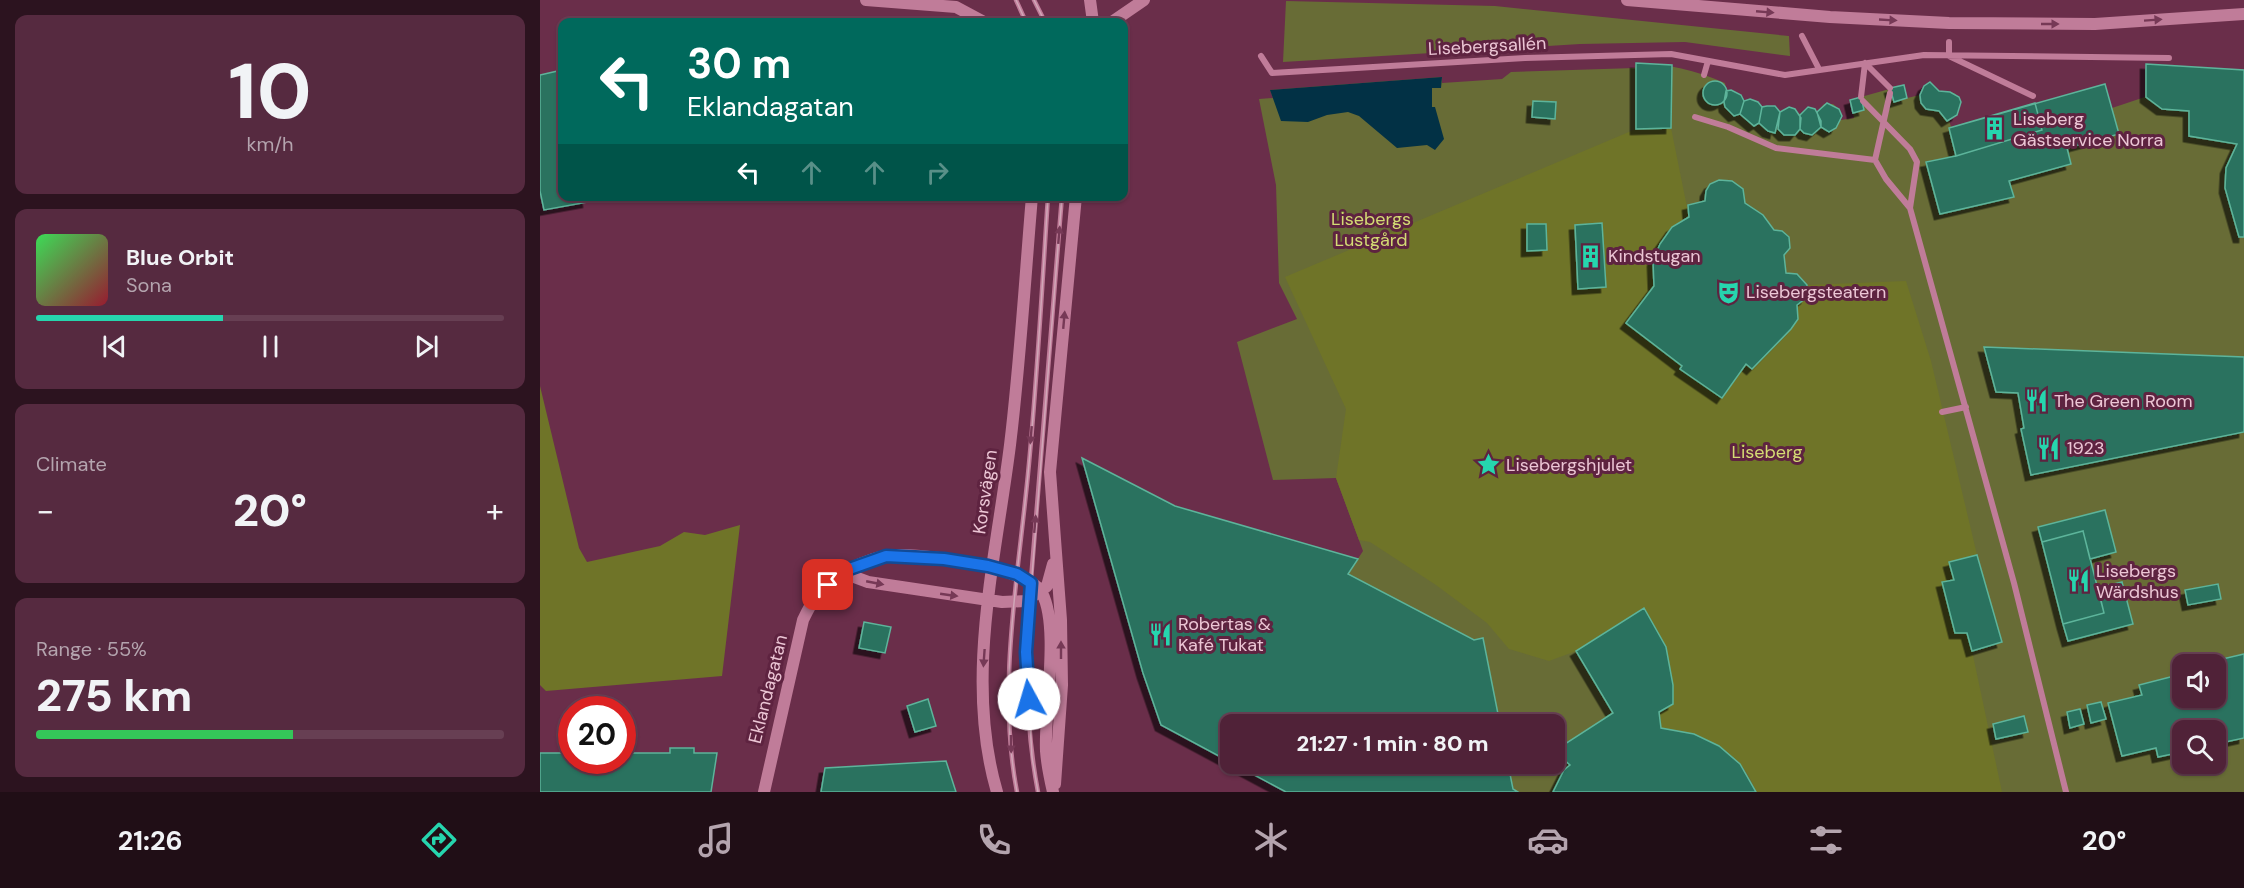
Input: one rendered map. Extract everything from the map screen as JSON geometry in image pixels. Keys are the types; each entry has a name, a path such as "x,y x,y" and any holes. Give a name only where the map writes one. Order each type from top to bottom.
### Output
{"main road":[{"path":"866,0 956,7 977,18"},
{"path":"1090,0 1092,18"},
{"path":"1118,18 1144,0"},
{"path":"1627,0 1830,18 1948,23 2095,24 2244,14"},
{"name":"Korsvägen","path":"997,792 990,770 984,723 982,680 989,600 1016,377 1032,201"},
{"path":"1053,792 1060,744 1062,685 1061,620 1050,472 1053,378 1075,201"},
{"name":"Eklandagatan","path":"764,792 803,620 814,597 841,572 886,556 944,559 1017,574 1036,586"},
{"path":"1036,586 1047,586 1055,556"},
{"path":"841,572 868,582 1014,602 1030,598 1036,586"},
{"path":"1036,586 1050,612 1046,752 1053,792"}],"street":[{"path":"1802,36 1819,69"},
{"path":"1949,42 1949,56 2033,96"},
{"name":"Lisebergsallén","path":"1261,56 1272,73 1536,58 1671,54 1785,75 1924,55 2169,58"},
{"path":"1704,75 1708,61"},
{"path":"1865,63 1890,91 1875,159 1886,179 1910,208 2056,743 2066,792"},
{"path":"1865,63 1862,99 1883,124 1910,149 1917,162 1910,208"},
{"path":"1695,117 1728,127 1776,148 1875,159"},
{"path":"1942,412 1966,407"}],"lane":[{"path":"1016,0 1024,18"},
{"path":"1034,0 1043,18"},
{"path":"1017,792 1011,762 1010,692 1014,602 1036,377 1048,201"},
{"path":"1036,586 1053,378 1062,201"},
{"path":"1030,598 1026,668 1032,757 1038,792"}],"green space":[{"path":"1286,1 1495,6 1789,36 1790,56 1685,42 1580,44 1283,62"},
{"name":"Liseberg","path":"1636,63 1670,66 1725,83 1726,91 1736,92 1744,101 1755,100 1762,107 1775,106 1780,112 1789,107 1800,114 1808,107 1817,112 1824,104 1833,104 1839,109 1841,120 1854,118 1850,100 1904,85 1907,98 1920,95 1924,86 1930,82 1939,91 1954,93 1960,99 1957,115 1949,120 1951,127 1979,119 1949,128 1956,155 2032,104 2105,84 2112,108 2145,97 2146,64 2244,70 2244,792 1514,792 1510,774 1565,774 1565,714 1498,714 1483,639 1474,640 1348,574 1363,551 1336,478 1273,480 1237,342 1297,319 1279,283 1276,185 1259,99 1273,98 1270,90 1442,77 1442,83 1502,79 1511,72 1635,68"},
{"path":"1671,128 1689,217 1664,237 1656,253 1654,286 1626,323 1682,366 1680,370 1722,398 1746,364 1752,369 1791,329 1797,319 1797,305 1806,298 1807,285 1906,281 1931,361 1977,555 1949,562 1954,580 1943,583 1955,632 1967,633 2002,792 1756,792 1741,765 1719,746 1691,734 1661,728 1659,712 1673,704 1666,647 1644,609 1576,651 1549,661 1509,649 1487,623 1436,585 1370,542 1359,540 1336,478 1346,409 1285,277 1636,129"},
{"path":"540,386 579,548 587,562 660,546 684,532 705,535 740,525 722,676 546,691 540,685"}],"water":[{"path":"1442,77 1441,88 1432,88 1432,107 1435,107 1444,139 1435,150 1427,145 1397,148 1359,116 1348,112 1327,115 1308,122 1281,121 1270,90"}],"building":[{"path":"1636,63 1672,65 1671,128 1636,129"},
{"path":"2146,64 2244,70 2244,237 2239,237 2225,188 2226,168 2237,144 2189,136 2189,111 2162,109 2146,97"},
{"path":"558,71 558,201 588,202 544,210 540,191 540,75"},
{"path":"1715,81 1724,84 1727,93 1724,102 1715,105 1706,102 1703,93 1706,84"},
{"path":"1930,82 1939,91 1950,92 1959,97 1961,102 1957,115 1947,121 1939,111 1926,109 1921,103 1920,95 1924,86"},
{"path":"2105,84 2119,134 2067,148 2071,164 2009,181 2014,197 1940,214 1926,162 1956,156 1949,128"},
{"path":"1904,85 1907,98 1894,102 1890,88"},
{"path":"1731,90 1741,95 1744,101 1740,114 1734,116 1725,107 1724,102 1726,91"},
{"path":"1861,97 1864,110 1853,113 1850,100"},
{"path":"1750,99 1758,102 1762,107 1759,123 1754,126 1740,114 1744,101"},
{"path":"1533,101 1556,102 1555,119 1532,117"},
{"path":"1827,103 1839,109 1842,116 1836,128 1829,132 1821,127 1817,112"},
{"name":"Liseberg Gästservice Norra","path":"2035,103 2042,130 1956,156 1949,128"},
{"path":"1775,106 1780,112 1775,133 1768,131 1759,123 1762,107"},
{"path":"1789,107 1795,109 1801,118 1800,129 1795,135 1784,135 1778,129 1780,112"},
{"path":"1808,107 1815,109 1821,121 1821,127 1812,135 1800,129 1800,115"},
{"name":"Lisebergsteatern","path":"1719,180 1732,181 1743,189 1745,203 1763,215 1774,230 1782,231 1789,237 1790,248 1784,255 1786,273 1797,274 1807,285 1806,298 1797,305 1798,319 1791,329 1752,369 1746,364 1722,398 1680,369 1682,366 1626,323 1654,286 1653,261 1660,244 1672,227 1689,217 1688,205 1705,201 1706,191 1710,184"},
{"name":"Kindstugan","path":"1602,223 1606,287 1578,289 1575,225"},
{"path":"1527,224 1546,224 1547,250 1527,251"},
{"path":"1984,347 2244,357 2244,432 2031,475 2021,429 2024,428 2018,393 1996,392"},
{"path":"1082,458 1175,506 1358,559 1348,574 1474,640 1483,638 1498,714 1220,714 1220,757 1161,725 1143,673"},
{"path":"2105,510 2116,552 2090,559 2083,531 2042,542 2038,527"},
{"path":"2083,531 2104,613 2063,624 2042,542"},
{"path":"1977,555 2002,642 1972,651 1967,633 1955,633 1942,582 1954,580 1949,562"},
{"path":"2122,582 2133,624 2068,641 2063,624 2104,613 2098,588"},
{"path":"2218,584 2221,599 2188,605 2185,590"},
{"path":"1644,608 1666,647 1673,685 1673,704 1659,712 1661,728 1694,734 1719,746 1740,764 1756,792 1553,792 1562,774 1565,774 1565,769 1570,765 1565,761 1565,744 1613,713 1576,651"},
{"path":"864,622 891,627 885,653 859,648"},
{"path":"2244,654 2244,738 2226,742 2226,720 2172,720 2172,754 2158,757 2156,748 2122,756 2108,703 2142,695 2139,685 2172,677 2172,708 2226,708 2226,658"},
{"path":"928,699 936,726 915,732 907,706"},
{"path":"2101,702 2106,719 2091,723 2087,705"},
{"path":"2080,709 2084,724 2070,728 2067,712"},
{"path":"2024,716 2028,732 1996,739 1993,724"},
{"path":"670,748 694,748 694,753 717,753 711,792 540,792 540,753 558,753 558,774 636,774 636,753 670,753"},
{"path":"946,761 956,792 821,792 825,768"},
{"path":"1253,774 1510,774 1513,789 1518,792 1286,792"}],"tram line":[{"path":"1016,0 1024,18"},
{"path":"1034,0 1043,18"},
{"path":"1017,792 1011,753 1009,713 1011,633 1034,405 1048,201"},
{"path":"1038,792 1032,757 1026,652 1062,201"}],"place":[{"name":"Liseberg Gästservice Norra","path":"1995,129"},
{"name":"Kindstugan","path":"1590,256"},
{"name":"Lisebergsteatern","path":"1728,292"},
{"name":"The Green Room","path":"2036,401"},
{"name":"1923","path":"2049,448"},
{"name":"Lisebergshjulet","path":"1488,465"},
{"name":"Lisebergs Wärdshus","path":"2078,581"},
{"name":"Robertas & Kafé Tukat","path":"1160,634"}],"route":[{"path":"828,585 841,572 886,556 944,559 988,566 1017,574 1031,583 1026,652 1029,699"}],"park label":[{"name":"Lisebergs Lustgård","path":"1371,229"}]}
